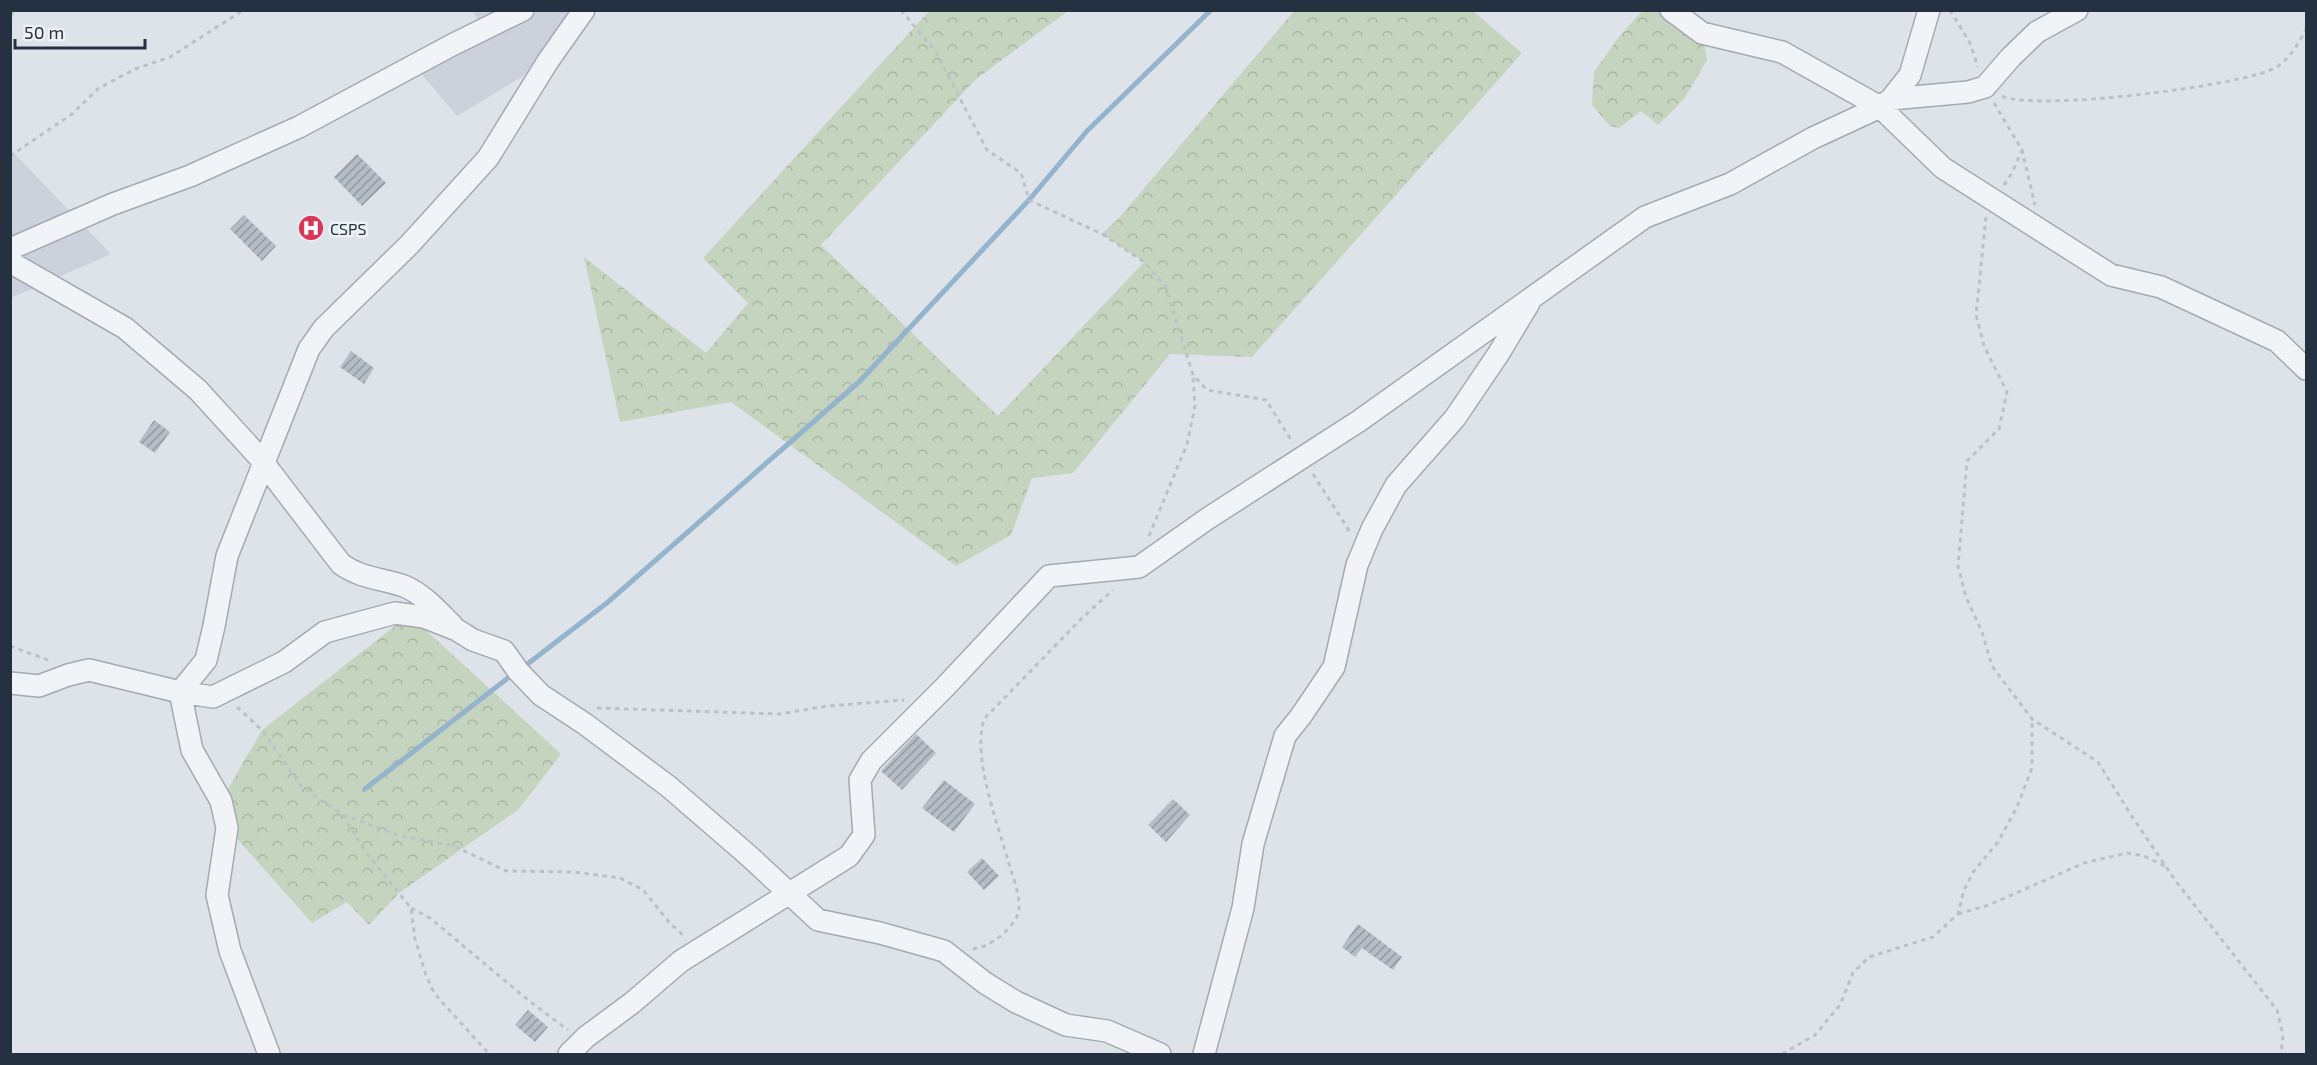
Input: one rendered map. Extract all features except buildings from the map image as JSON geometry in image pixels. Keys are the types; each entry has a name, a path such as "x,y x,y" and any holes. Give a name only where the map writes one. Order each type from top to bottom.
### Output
{"street":[{"path":"10,249 113,204 190,176 299,127 452,45 523,10"},
{"path":"180,692 206,660 227,556 309,349 324,328 409,245 488,159 548,61 584,10"},
{"path":"1671,10 1702,33 1782,52 1886,103 1943,168 1992,200 2111,275 2160,287 2277,341 2307,369"},
{"path":"1886,103 1910,75 1929,10"},
{"path":"576,1047 681,961 849,856 864,835 860,780 871,760 946,686 1049,576 1139,567 1207,519 1359,421 1645,217 1730,184 1813,138 1886,103 1968,92 1984,87 2037,32 2078,10"},
{"path":"10,262 125,328 198,390 264,463 341,564 354,574 405,587 429,602 457,630 472,640 504,651 518,671 541,695 577,718 668,786 818,920 880,933 944,951 985,983 1016,1002 1066,1025 1107,1031 1160,1054"},
{"path":"1203,1054 1243,908 1253,844 1285,736 1334,667 1357,565 1396,485 1455,418 1533,297"},
{"path":"10,683 39,686 89,670 180,692 213,697 284,662 325,632 395,613 424,617 457,630"},
{"path":"180,692 192,750 221,801 227,828 217,895 230,951 269,1054"}],"path":[{"path":"10,24 13,10"},
{"path":"10,156 72,114 99,88 135,69 170,57 242,11 256,10"},
{"path":"901,10 935,51 987,150 1021,173 1029,200 1102,234 1144,262 1165,286 1193,375 1195,406 1187,444 1158,513 1139,567"},
{"path":"1950,10 1970,43 1984,87 2022,150 2035,206"},
{"path":"1984,87 2008,99 2038,102 2149,94 2247,77 2276,68 2295,50 2307,29"},
{"path":"2022,150 2012,173 1992,200 1985,219 1976,315 1984,346 2007,392 1998,429 1967,461 1958,566 1966,597 1982,632 1992,666 2032,719 2098,762 2166,866 2277,1010 2283,1035 2281,1054"},
{"path":"1193,375 1207,390 1266,400 1352,535 1362,555"},
{"path":"944,951 983,948 1012,926 1019,910 1016,888 983,772 981,728 984,719 1082,618 1114,589"},
{"path":"10,646 57,662"},
{"path":"213,697 238,707 262,730 301,786 342,814 397,835 454,846 506,871 574,872 620,878 643,890 669,922 699,950"},
{"path":"596,708 780,714 828,706 900,702 909,699"},
{"path":"1958,914 1964,891 1974,871 1998,842 2017,807 2032,768 2032,719"},
{"path":"342,814 365,851 411,908 430,918 528,1000 576,1047"},
{"path":"1782,1054 1815,1035 1840,1005 1853,973 1869,957 1933,937 1958,914 1989,905 2084,863 2127,853 2144,856 2166,866"},
{"path":"411,908 415,939 434,993 489,1054"}],"shaded area":[{"path":"473,11 584,11 548,61 457,116 414,65 483,29"},
{"path":"10,149 111,254 11,298 10,298"}],"green space":[{"path":"930,10 1068,11 975,80 821,245 998,416 1144,262 1102,234 1119,218 1294,11 1473,11 1522,53 1252,357 1170,354 1073,473 1032,478 1011,535 956,566 731,402 620,422 584,257 706,353 748,303 703,258"},
{"path":"1671,10 1702,33 1707,60 1684,99 1658,125 1641,111 1619,128 1610,126 1592,105 1594,72 1618,38 1642,11"},
{"path":"409,615 561,754 519,809 399,893 369,925 347,902 312,923 232,833 221,801 262,730"}],"waterway":[{"path":"521,669 608,602 860,381 1029,200 1087,131 1211,10"},
{"path":"365,789 513,674"}],"place":[{"name":"CSPS","path":"311,228"}]}
